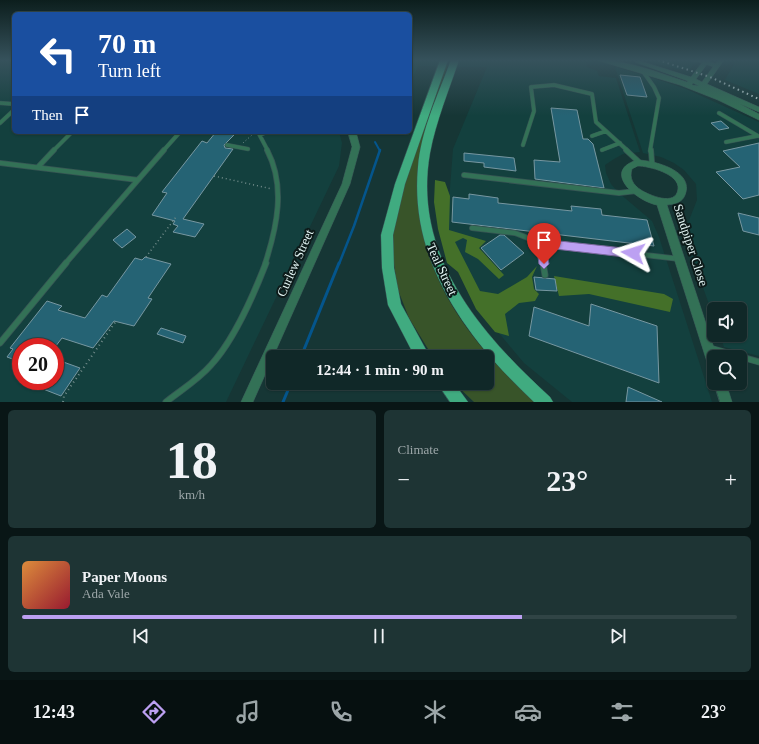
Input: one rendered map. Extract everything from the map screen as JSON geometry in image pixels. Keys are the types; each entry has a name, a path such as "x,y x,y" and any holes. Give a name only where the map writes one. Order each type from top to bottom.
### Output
{"main road":[{"name":"Teal Street","path":"419,350 396,305 388,268 387,235 400,184 442,79"},
{"name":"Teal Street","path":"444,79 431,126 423,168 423,217 429,242 442,276 463,312 492,351 545,402"},
{"path":"450,390 460,402"}],"street":[{"path":"677,79 690,82"},
{"path":"681,79 759,110"},
{"path":"690,82 692,79"},
{"path":"702,87 708,79"},
{"path":"702,87 759,117"},
{"name":"Curlew Street","path":"247,402 346,184 356,147 353,134"},
{"path":"636,191 628,182 626,173 630,166 639,162"},
{"name":"Sandpiper Close","path":"636,191 648,198 661,202 677,199 681,193 682,186 672,173 652,163 639,162"},
{"name":"Sandpiper Close","path":"661,202 709,350"},
{"path":"722,390 726,402"}],"lane":[{"path":"649,79 654,86 659,98 650,154 652,163"},
{"path":"523,146 534,111 531,87 542,84 576,88 592,94 596,122 639,162"},
{"path":"0,103 12,104"},
{"path":"0,123 12,112"},
{"path":"719,113 758,136"},
{"path":"592,136 606,131"},
{"path":"38,167 70,134"},
{"path":"0,343 67,261 178,134"},
{"path":"166,402 206,371 217,358 254,292 272,248 278,215 278,183 271,157 260,134"},
{"path":"726,142 758,136"},
{"path":"602,150 620,143"},
{"path":"227,145 248,149"},
{"path":"0,163 138,180"},
{"path":"464,175 619,193 636,191"},
{"path":"472,228 515,234 541,243 680,259"},
{"path":"541,243 546,275"},
{"path":"708,347 759,362"}],"path":[{"path":"237,147 251,135 255,134"},
{"path":"214,176 272,189"},
{"path":"146,257 176,217"},
{"path":"63,402 64,396 116,321"}],"shaded area":[{"path":"0,79 12,79 12,134 340,134 342,143 339,166 226,402 0,402"},
{"path":"482,79 616,79 640,152 623,154 614,159 605,165 606,173 611,184 619,193 652,221 659,237 712,402 572,402 524,363 487,319 446,240 453,149"},
{"path":"619,79 655,79 686,89 759,122 759,356 747,353 747,350 736,350 724,347 722,342 747,342 747,302 708,302 684,233 697,200 696,184 684,170 661,157 643,153"},
{"path":"726,79 759,79 759,94 725,80"}],"green space":[{"path":"441,79 443,79 423,140 418,180 420,218 428,252 441,285 459,316 485,350 429,350 409,318 398,290 393,258 393,231 405,182"},
{"path":"435,180 445,182 450,196 449,230 486,241 479,248 504,275 499,279 478,259 465,252 467,240 463,238 455,242 480,291 498,294 527,277 537,266 532,277 534,289 539,294 535,301 519,303 505,314 509,336 495,332 476,309 458,272 447,263 438,229 434,202"},
{"path":"554,276 664,294 673,299 670,312 589,294 559,296"},
{"path":"494,361 534,402 474,402 461,390 494,390"}],"building":[{"path":"621,79 641,79 647,97 627,95"},
{"path":"551,108 577,110 583,139 588,139 593,144 604,188 535,179 534,160 560,162"},
{"path":"721,121 729,128 719,130 711,123"},
{"path":"214,134 234,135 224,145 225,148 233,149 183,219 204,224 195,237 173,232 178,226 173,224 175,221 152,215 167,193 162,192 202,141 207,143"},
{"path":"759,143 759,195 743,199 716,172 740,167 723,151"},
{"path":"464,153 514,158 516,171 484,167 484,163 464,161"},
{"path":"469,194 498,198 498,203 572,211 571,206 601,209 602,215 647,220 654,246 452,222 453,197 469,199"},
{"path":"738,213 759,218 759,235 743,231"},
{"path":"127,229 136,237 122,248 113,240"},
{"path":"500,235 504,235 524,253 501,270 481,248"},
{"path":"145,257 171,264 148,298 152,299 134,326 114,321 93,348 64,338 18,338 47,301 62,306 58,310 85,318 102,295 107,297 135,258 142,260"},
{"path":"534,277 555,279 557,291 536,290"},
{"path":"591,304 657,326 659,383 529,336 534,307 589,326"},
{"path":"161,328 186,336 183,343 157,334"},
{"path":"12,350 12,359 7,357"},
{"path":"64,362 80,368 61,396 46,390 64,390"},
{"path":"628,387 662,402 626,402"}],"waterway":[{"path":"375,142 380,151"},
{"path":"339,264 354,226 380,151"},
{"path":"304,350 339,263"},
{"path":"283,402 288,390"}],"railway":[{"path":"714,79 759,99"}],"route":[{"path":"544,264 541,243 633,253"}]}
